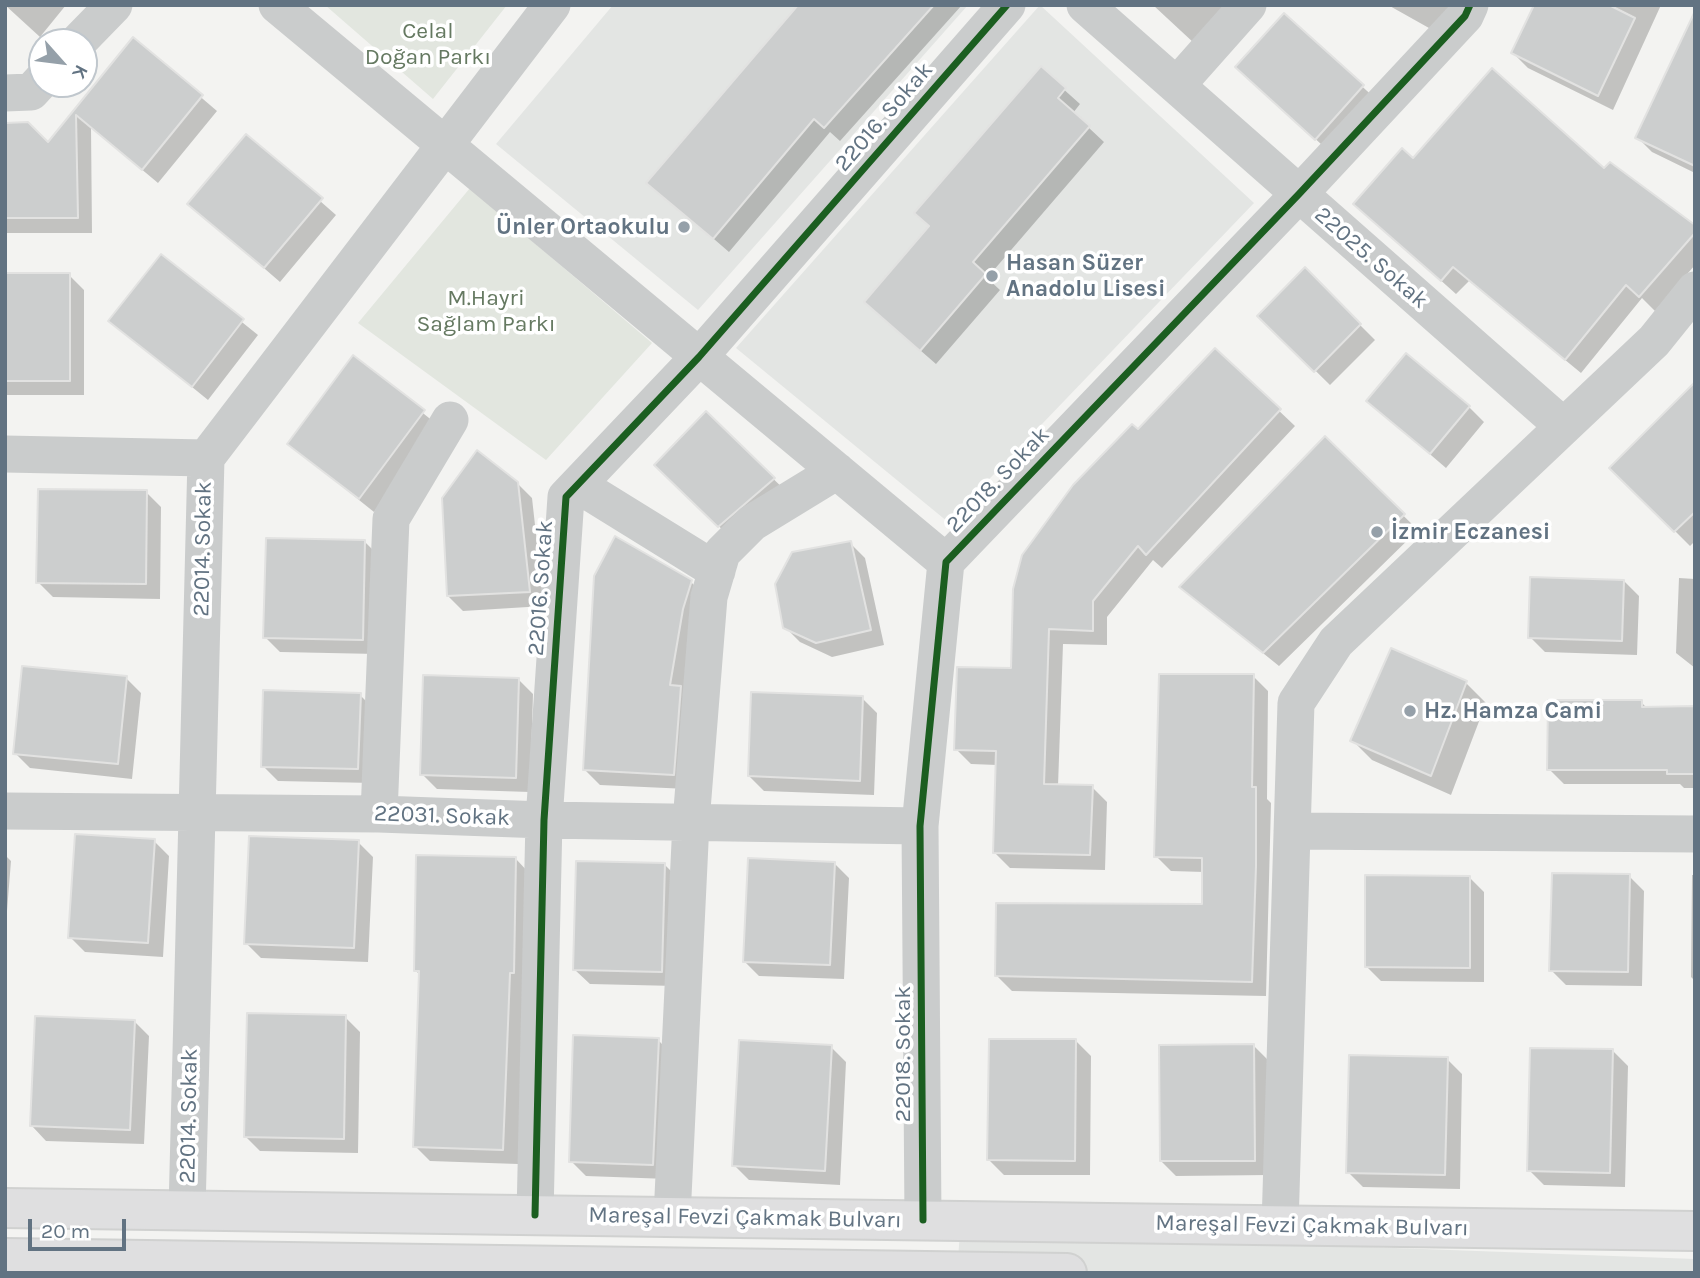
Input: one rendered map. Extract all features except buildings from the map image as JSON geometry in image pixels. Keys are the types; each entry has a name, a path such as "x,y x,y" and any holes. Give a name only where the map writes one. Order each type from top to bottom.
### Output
{"main road":[{"name":"Mareşal Fevzi Çakmak Bulvarı","path":"5,1208 1695,1231"},
{"path":"5,1258 1067,1273"}],"street":[{"path":"92,28 114,5"},
{"path":"277,5 946,562"},
{"name":"22014. Sokak","path":"187,1211 206,458 552,5"},
{"name":"22016. Sokak","path":"535,1215 544,820 566,497 699,358 1007,5"},
{"name":"22025. Sokak","path":"1085,5 1563,426"},
{"path":"1177,85 1248,5"},
{"name":"22018. Sokak","path":"923,1220 920,825 946,562 1299,194 1465,16 1470,5"},
{"path":"5,93 28,92"},
{"path":"1280,1225 1296,703 1336,642 1654,341 1695,289"},
{"path":"379,814 391,519 450,420"},
{"path":"5,454 206,458"},
{"path":"672,1217 691,822 709,597 722,553 752,523 837,471"},
{"path":"578,485 717,571"},
{"name":"22031. Sokak","path":"5,811 379,814 544,820 920,825"},
{"path":"1292,831 1695,834"}],"shaded area":[{"name":"Ünler Ortaokulu","path":"613,5 968,5 698,310 496,144"},
{"name":"Hasan Süzer Anadolu Lisesi","path":"1040,5 1254,203 948,522 736,348"},
{"path":"960,1232 1695,1259 1695,1273 957,1273"}],"green space":[{"name":"Celal Doğan Parkı","path":"325,5 507,5 433,99"},
{"name":"M.Hayri Sağlam Parkı","path":"470,188 652,343 546,460 358,323"}],"cycle path":[{"path":"535,1215 544,820 566,497 699,357 1007,5"},
{"path":"923,1220 920,826 946,562 1299,194 1465,16 1470,5"}],"place":[{"name":"Ünler Ortaokulu","path":"684,227"},
{"name":"Hasan Süzer Anadolu Lisesi","path":"992,276"},
{"name":"İzmir Eczanesi","path":"1377,532"},
{"name":"Hz. Hamza Cami","path":"1410,711"}]}
